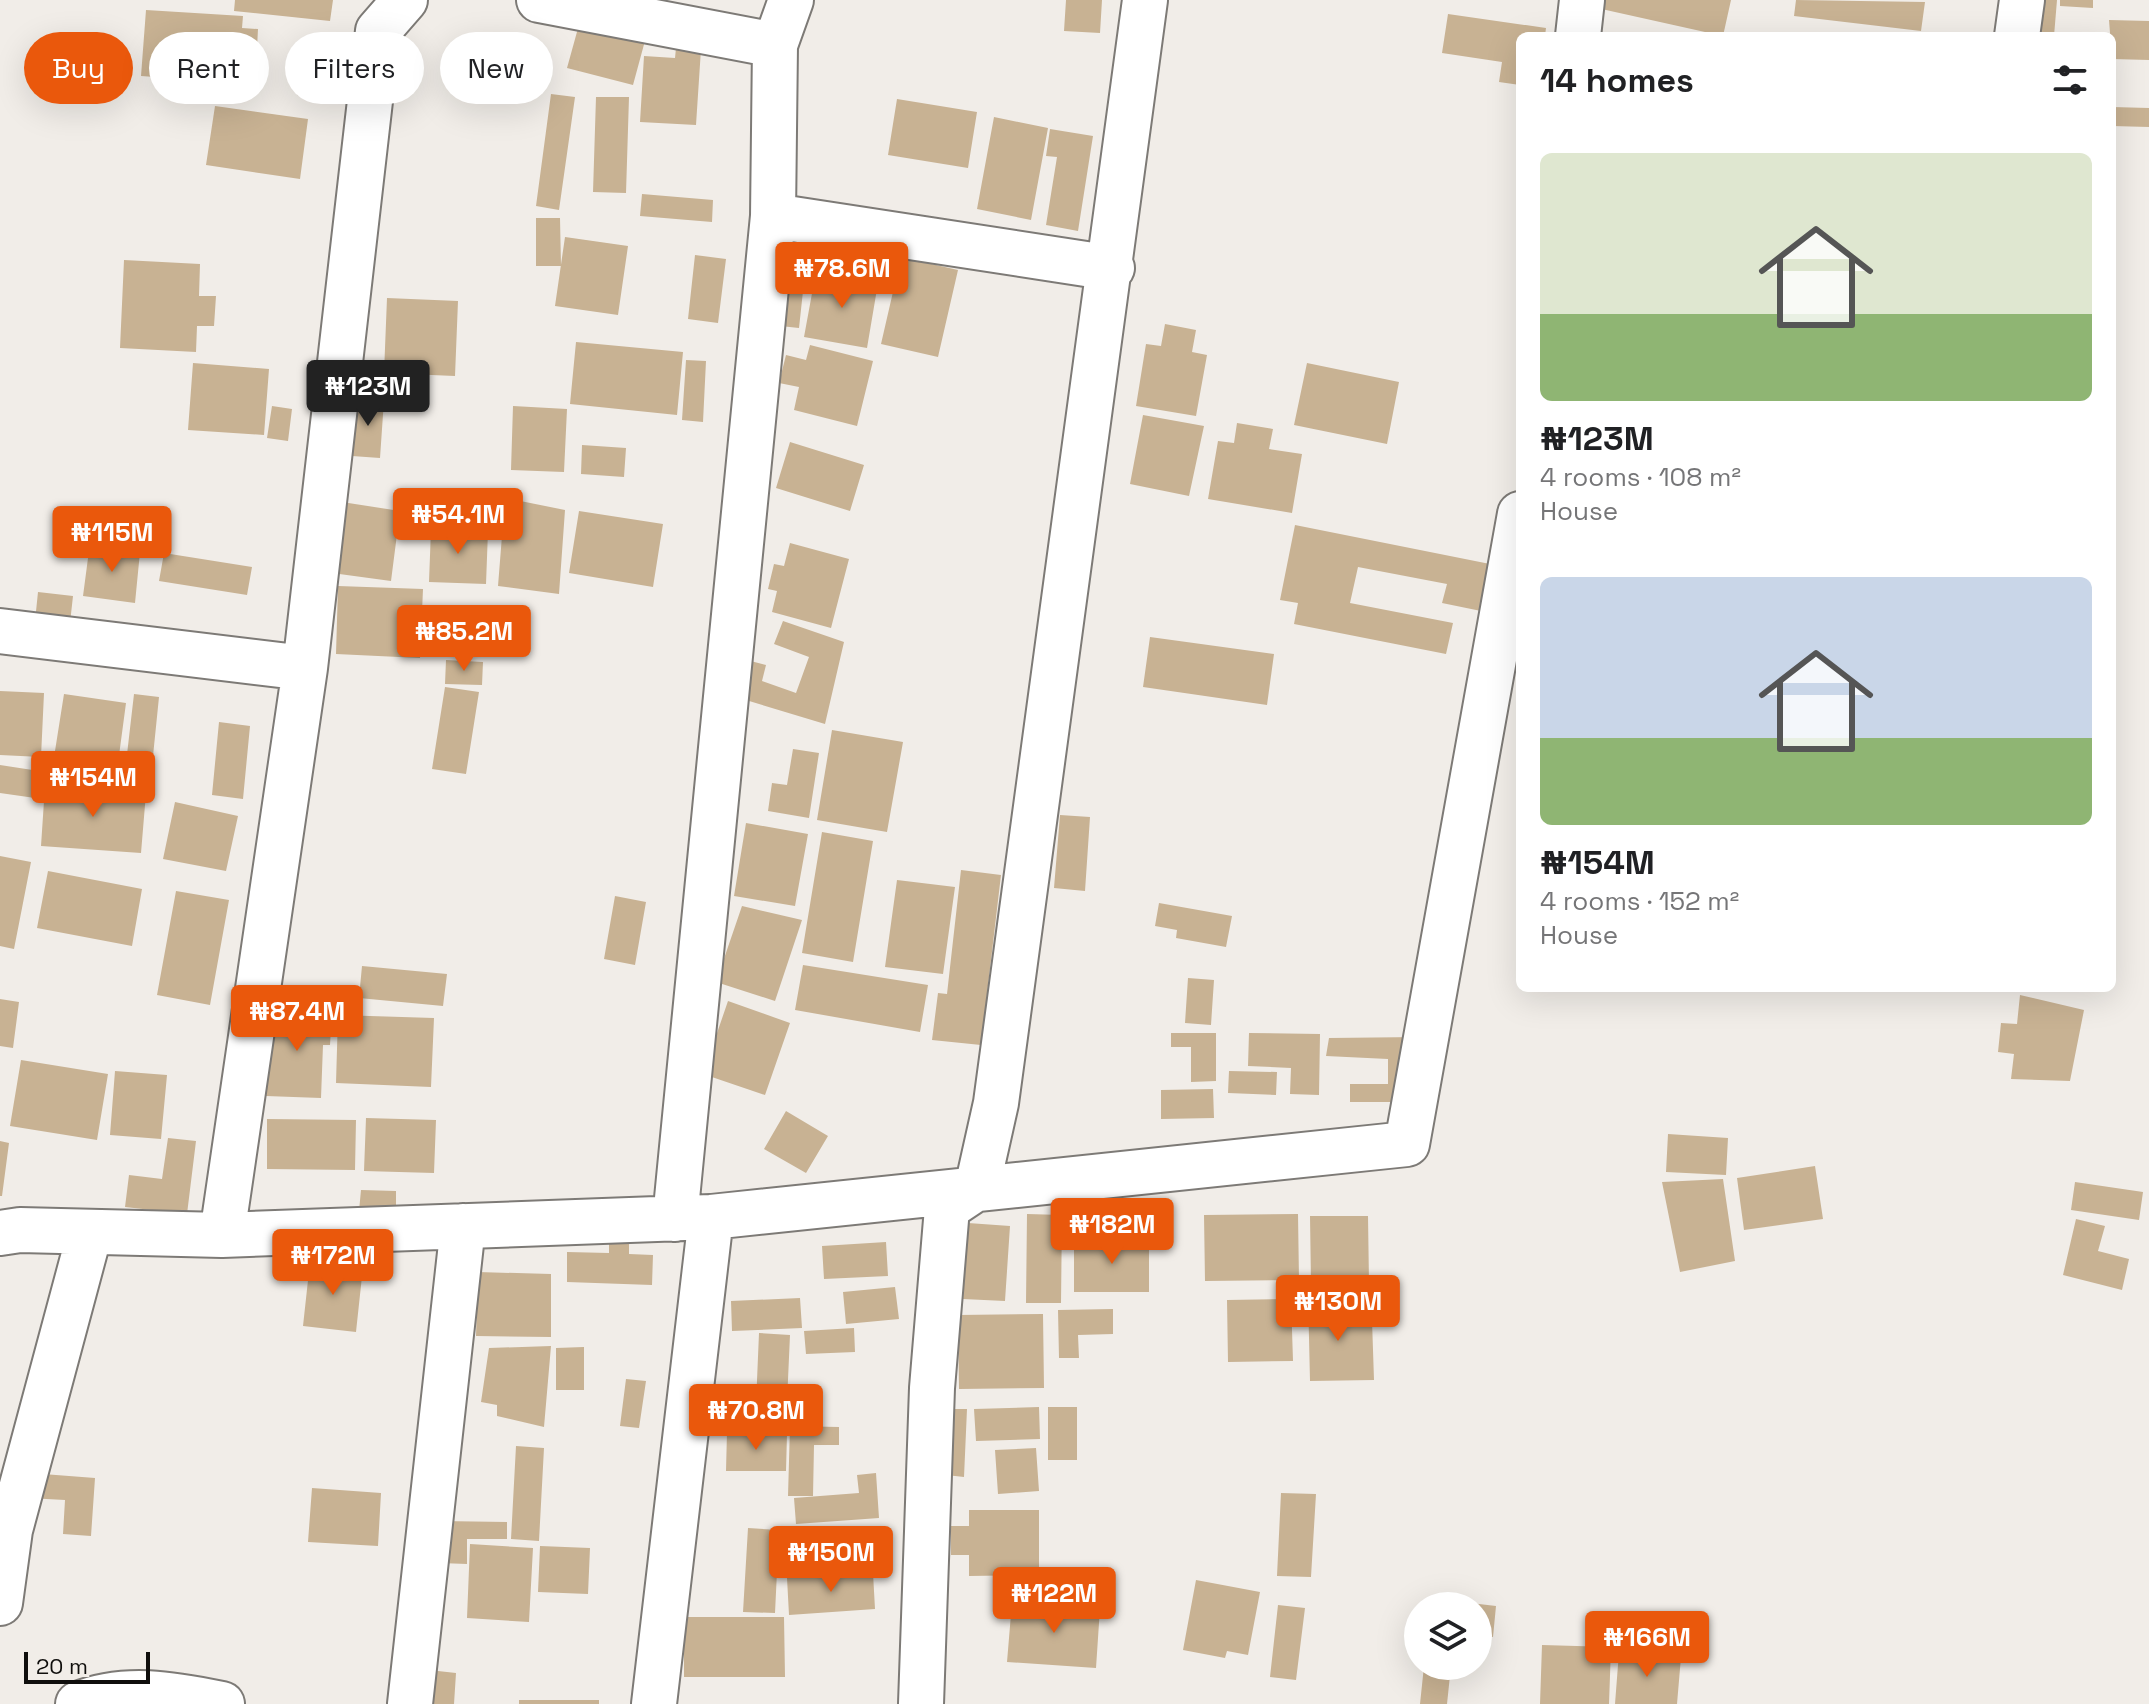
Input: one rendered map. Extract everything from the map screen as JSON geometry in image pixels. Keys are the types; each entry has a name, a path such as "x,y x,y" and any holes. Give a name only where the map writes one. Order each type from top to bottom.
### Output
{"street":[{"path":"222,1235 305,668 378,31 405,0"},
{"path":"539,0 775,45"},
{"path":"654,1704 773,216 775,45 791,0"},
{"path":"921,1704 932,1388 947,1208 977,1188 996,1103 1112,268 1145,0"},
{"path":"1578,32 1582,0"},
{"path":"2018,32 2022,0"},
{"path":"773,216 1112,268"},
{"path":"0,1233 222,1235 693,1218 1407,1144 1516,536"},
{"path":"0,631 305,668"},
{"path":"410,1704 463,1226"},
{"path":"0,1603 10,1530 90,1232"},
{"path":"78,1704 119,1692 174,1695 222,1704"}],"building":[{"path":"235,0 333,0 330,21 234,11"},
{"path":"1066,0 1102,0 1100,33 1064,31"},
{"path":"1599,0 1731,0 1724,32 1705,32 1597,8"},
{"path":"1796,0 1925,2 1921,31 1794,16"},
{"path":"2032,0 2057,0 2054,32 2029,32"},
{"path":"2060,0 2093,0 2093,8 2060,6"},
{"path":"146,10 243,16 242,28 258,29 258,32 149,32 149,77 141,76"},
{"path":"1448,14 1546,28 1546,32 1516,32 1516,84 1499,82 1502,62 1442,53"},
{"path":"2109,20 2149,21 2149,60 2116,59 2116,32 2110,32"},
{"path":"580,21 646,37 633,85 567,68"},
{"path":"676,48 701,49 696,125 640,122 644,56 675,58"},
{"path":"553,94 575,97 559,210 536,206"},
{"path":"596,97 629,97 626,193 593,192"},
{"path":"897,99 977,112 968,168 888,155"},
{"path":"215,106 308,119 300,179 206,165"},
{"path":"2116,107 2149,108 2149,127 2116,126"},
{"path":"994,117 1048,128 1031,220 977,209"},
{"path":"1050,129 1093,136 1078,231 1046,225 1057,157 1046,156"},
{"path":"642,194 713,200 712,222 640,216"},
{"path":"536,218 560,218 561,266 536,266"},
{"path":"781,232 809,236 799,328 771,325"},
{"path":"565,237 628,246 618,315 555,306"},
{"path":"695,255 726,259 718,323 688,319"},
{"path":"901,257 958,270 938,357 881,344"},
{"path":"124,260 200,264 199,296 216,296 214,326 197,326 196,352 120,348"},
{"path":"839,268 865,272 862,286 877,289 867,348 804,337 815,277 837,281"},
{"path":"387,298 458,301 455,376 384,373"},
{"path":"1165,324 1196,330 1192,352 1207,355 1196,416 1136,406 1146,344 1161,346"},
{"path":"576,342 683,352 677,415 570,404"},
{"path":"810,345 873,361 857,426 794,410 799,387 779,383 786,355 806,360"},
{"path":"686,360 706,361 703,422 682,420"},
{"path":"193,363 269,369 264,435 188,430"},
{"path":"1307,363 1399,382 1387,444 1294,425"},
{"path":"354,399 384,400 380,458 352,456"},
{"path":"272,406 292,409 288,441 267,438"},
{"path":"513,406 567,409 564,472 511,470"},
{"path":"1143,415 1204,426 1189,496 1130,484"},
{"path":"1237,423 1273,429 1269,449 1302,454 1292,513 1208,499 1218,441 1234,443"},
{"path":"790,442 864,465 850,511 776,488"},
{"path":"582,445 626,448 624,477 581,474"},
{"path":"505,498 565,510 559,594 498,586"},
{"path":"342,502 400,511 391,581 332,573"},
{"path":"579,511 663,524 653,587 569,573"},
{"path":"1295,525 1490,564 1481,611 1442,603 1447,584 1358,567 1350,603 1453,623 1446,654 1294,624 1298,603 1280,600"},
{"path":"431,529 488,531 486,584 429,582"},
{"path":"90,543 140,552 135,603 83,596"},
{"path":"790,543 849,559 831,628 772,612 777,591 768,589 774,564 784,566"},
{"path":"164,553 252,567 247,595 159,581"},
{"path":"338,586 423,589 420,658 336,654"},
{"path":"38,592 73,596 70,623 35,621"},
{"path":"783,621 844,642 825,724 736,697 743,659 766,665 762,681 796,693 809,657 774,644"},
{"path":"1150,637 1274,654 1267,705 1143,687"},
{"path":"446,660 483,662 482,685 445,684"},
{"path":"445,687 479,692 466,774 432,769"},
{"path":"0,691 44,693 41,757 0,755"},
{"path":"64,694 126,703 116,778 52,770"},
{"path":"134,694 159,697 152,766 126,763"},
{"path":"219,722 250,726 243,799 212,795"},
{"path":"832,730 903,742 887,832 817,820"},
{"path":"793,749 819,753 809,818 768,811 772,783 787,785"},
{"path":"0,765 39,771 35,798 0,793"},
{"path":"45,786 146,793 141,853 41,846"},
{"path":"175,802 238,816 226,871 163,859"},
{"path":"1060,815 1090,817 1085,891 1054,888"},
{"path":"746,823 808,834 795,906 734,896"},
{"path":"822,832 873,841 853,962 802,953"},
{"path":"0,856 31,862 14,949 0,946"},
{"path":"961,870 1001,875 981,1045 932,1040 938,993 947,994"},
{"path":"48,871 142,889 132,946 37,928"},
{"path":"897,880 955,887 943,974 885,967"},
{"path":"176,891 229,900 210,1005 157,995"},
{"path":"615,896 646,902 635,965 604,959"},
{"path":"1159,903 1232,916 1226,947 1176,938 1177,930 1155,926"},
{"path":"742,906 802,920 775,1001 716,982"},
{"path":"803,965 928,985 920,1032 795,1010"},
{"path":"362,966 447,974 443,1006 359,998"},
{"path":"1188,978 1214,980 1211,1025 1185,1023"},
{"path":"2020,995 2084,1010 2070,1081 2011,1079 2014,1054 1998,1052 2001,1023 2017,1024"},
{"path":"0,999 19,1002 13,1048 0,1046"},
{"path":"728,1001 790,1023 765,1095 703,1074"},
{"path":"270,1011 332,1013 330,1045 323,1045 321,1098 266,1096"},
{"path":"338,1015 434,1018 431,1087 336,1083"},
{"path":"1171,1033 1216,1033 1216,1081 1191,1082 1191,1047 1171,1047"},
{"path":"1249,1033 1320,1034 1319,1095 1290,1094 1291,1068 1248,1066"},
{"path":"1419,1037 1404,1102 1350,1102 1350,1084 1388,1084 1388,1059 1326,1056 1329,1038"},
{"path":"21,1060 108,1074 97,1140 10,1126"},
{"path":"115,1071 167,1075 161,1139 110,1135"},
{"path":"1229,1071 1277,1072 1276,1095 1228,1093"},
{"path":"1213,1089 1214,1118 1161,1119 1161,1090"},
{"path":"786,1111 828,1136 806,1173 764,1149"},
{"path":"366,1118 436,1120 434,1173 364,1171"},
{"path":"267,1119 356,1120 355,1170 267,1169"},
{"path":"1668,1134 1728,1138 1726,1175 1666,1172"},
{"path":"168,1138 196,1141 187,1214 125,1207 129,1175 162,1179"},
{"path":"0,1141 9,1143 2,1196 0,1196"},
{"path":"1815,1166 1823,1219 1744,1230 1737,1178"},
{"path":"1723,1179 1735,1261 1680,1272 1662,1182"},
{"path":"2075,1182 2143,1192 2139,1220 2071,1210"},
{"path":"361,1190 396,1191 396,1212 359,1211"},
{"path":"1027,1214 1062,1215 1061,1303 1026,1303"},
{"path":"1298,1214 1299,1280 1205,1281 1204,1215"},
{"path":"1310,1216 1368,1216 1369,1283 1311,1283"},
{"path":"2076,1219 2105,1226 2098,1251 2129,1259 2122,1290 2063,1275"},
{"path":"968,1223 1010,1226 1005,1301 963,1299"},
{"path":"1074,1239 1149,1239 1149,1292 1074,1292"},
{"path":"886,1242 888,1276 824,1279 822,1246"},
{"path":"609,1244 629,1244 629,1254 653,1255 652,1285 567,1282 567,1252 609,1253"},
{"path":"310,1262 363,1267 356,1332 303,1326"},
{"path":"478,1272 551,1274 551,1337 476,1336"},
{"path":"895,1287 899,1319 846,1324 843,1292"},
{"path":"1336,1294 1337,1306 1348,1306 1348,1321 1372,1320 1374,1380 1310,1381 1308,1295"},
{"path":"800,1298 802,1328 732,1331 731,1301"},
{"path":"1291,1299 1293,1361 1228,1362 1227,1300"},
{"path":"1113,1309 1113,1334 1078,1335 1079,1358 1059,1358 1058,1310"},
{"path":"1043,1314 1044,1388 959,1389 958,1315"},
{"path":"854,1328 855,1352 806,1354 804,1331"},
{"path":"759,1333 790,1335 786,1424 730,1423 731,1404 756,1404"},
{"path":"551,1346 544,1427 497,1416 497,1405 481,1402 489,1348"},
{"path":"584,1347 584,1390 556,1390 556,1348"},
{"path":"626,1379 646,1381 639,1428 620,1426"},
{"path":"1039,1407 1040,1439 976,1441 974,1409"},
{"path":"1048,1407 1077,1407 1077,1460 1048,1460"},
{"path":"949,1409 967,1409 964,1477 946,1475"},
{"path":"790,1426 839,1427 839,1445 814,1445 813,1496 788,1496"},
{"path":"727,1432 787,1434 786,1471 726,1471"},
{"path":"516,1446 544,1448 539,1541 511,1539"},
{"path":"1036,1448 1039,1491 998,1494 995,1450"},
{"path":"30,1473 95,1478 91,1536 63,1534 65,1500 28,1498"},
{"path":"876,1473 879,1518 796,1524 794,1498 859,1493 857,1475"},
{"path":"312,1488 381,1493 378,1546 308,1542"},
{"path":"1281,1493 1316,1494 1311,1577 1277,1576"},
{"path":"969,1510 1039,1510 1039,1575 969,1576 969,1555 951,1555 951,1526 969,1526"},
{"path":"440,1521 507,1522 507,1539 467,1539 467,1564 440,1563"},
{"path":"748,1528 779,1530 775,1613 743,1612"},
{"path":"470,1544 533,1548 529,1622 467,1618"},
{"path":"540,1546 590,1548 588,1594 538,1592"},
{"path":"873,1573 875,1609 789,1615 787,1578"},
{"path":"1196,1580 1260,1592 1248,1655 1227,1651 1225,1658 1183,1650"},
{"path":"1012,1602 1100,1608 1096,1668 1007,1662"},
{"path":"1278,1605 1305,1608 1296,1680 1270,1677"},
{"path":"1492,1606 1496,1606 1492,1637"},
{"path":"684,1617 784,1617 785,1677 684,1677"},
{"path":"1542,1645 1611,1647 1609,1704 1540,1704"},
{"path":"1619,1652 1681,1657 1677,1704 1615,1704"},
{"path":"429,1670 456,1673 454,1704 426,1704"},
{"path":"1423,1680 1450,1680 1447,1704 1420,1704"},
{"path":"519,1700 599,1700 599,1704 519,1704"}]}
